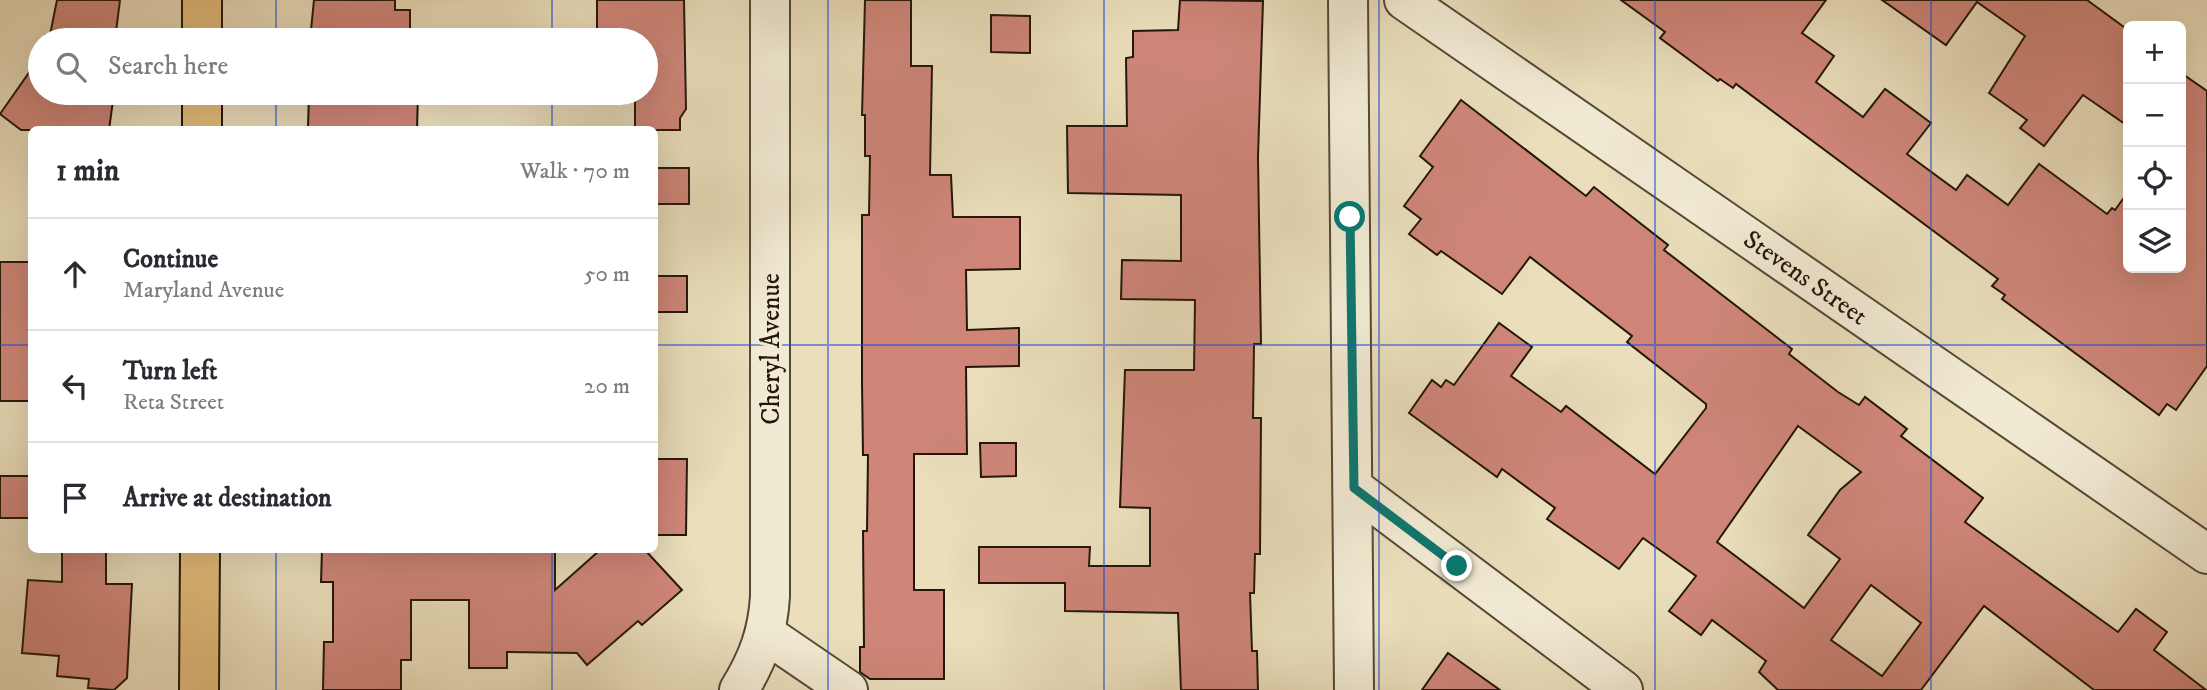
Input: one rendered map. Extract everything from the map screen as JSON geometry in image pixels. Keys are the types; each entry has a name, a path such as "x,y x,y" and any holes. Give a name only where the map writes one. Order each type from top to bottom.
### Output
{"main road":[{"path":"202,0 202,28"},
{"path":"202,105 202,126"},
{"path":"199,690 200,553"}],"street":[{"name":"Cheryl Avenue","path":"739,690 754,666 766,634 770,596 770,0"},
{"path":"1348,0 1354,690"},
{"name":"Stevens Street","path":"1404,0 2207,554"},
{"path":"1354,488 1623,690"},
{"path":"766,634 848,690"}],"building":[{"path":"57,0 120,0 116,28 51,28"},
{"path":"314,0 395,0 395,10 410,10 410,28 311,28"},
{"path":"597,0 684,0 686,109 680,118 680,130 635,126 635,105 658,105 658,28 597,28"},
{"path":"865,0 911,0 911,66 932,66 930,175 951,175 953,217 1020,217 1020,269 966,270 967,330 1019,328 1019,366 966,367 967,454 914,454 914,590 944,590 944,679 870,679 860,672 860,647 864,647 863,531 867,531 868,455 863,455 862,382 862,215 869,215 870,156 865,156 865,115 862,115"},
{"path":"1180,0 1263,1 1258,157 1261,344 1254,344 1253,418 1261,418 1260,554 1255,554 1254,593 1250,593 1252,651 1257,651 1258,690 1181,690 1178,613 1065,611 1065,583 979,583 979,547 1090,547 1089,566 1150,566 1150,508 1120,507 1125,370 1194,370 1195,300 1121,299 1122,260 1181,261 1181,195 1068,193 1067,126 1127,126 1126,58 1133,57 1133,31 1178,30"},
{"path":"1621,0 1826,0 1802,33 1834,56 1816,82 1863,117 1885,89 1931,123 1907,154 1956,190 1967,175 2008,205 2039,164 2107,214 2112,208 2115,210 2123,199 2123,273 2186,273 2186,76 2207,91 2207,366 2176,410 2167,404 2159,415 2002,299 2005,295 1992,286 1998,279 1736,84 1733,88 1720,79 1718,81 1660,38 1665,32"},
{"path":"1882,0 2087,0 2123,26 2123,123 2083,95 2044,146 2020,128 2027,120 1989,93 2025,36 1977,2 1946,45"},
{"path":"991,15 1030,16 1030,53 991,52"},
{"path":"28,74 28,105 112,105 110,126 28,126 28,130 21,130 0,114"},
{"path":"1461,100 1586,196 1594,187 1668,245 1664,250 1792,349 1789,354 1838,392 1859,405 1865,397 1907,429 1901,436 1983,498 1965,522 2118,632 2136,609 2167,632 2154,650 2206,690 2094,690 1984,606 1921,690 1778,690 1759,672 1766,661 1712,620 1701,635 1669,611 1696,576 1643,538 1619,569 1547,519 1555,508 1502,469 1497,477 1409,413 1432,380 1441,387 1446,380 1454,385 1499,323 1532,347 1511,376 1561,412 1566,406 1655,474 1706,408 1706,404 1627,342 1632,336 1530,257 1502,294 1441,251 1437,255 1409,234 1421,219 1404,206 1433,167 1420,156","holes":["1798,426 1861,472 1840,490 1808,535 1840,559 1804,608 1717,542","1871,585 1921,623 1882,676 1831,640"]},
{"path":"309,105 418,105 417,126 308,126"},
{"path":"658,168 689,168 689,204 658,204"},
{"path":"0,262 28,262 28,401 0,401"},
{"path":"658,276 687,276 687,312 658,312"},
{"path":"980,443 1016,443 1016,476 981,477"},
{"path":"658,459 687,459 686,535 658,535"},
{"path":"0,476 28,476 28,518 0,518"},
{"path":"62,553 106,553 106,584 132,584 127,678 114,690 88,688 89,679 57,676 59,656 22,653 28,580 62,582"},
{"path":"322,553 555,553 555,590 597,553 648,553 682,590 642,625 638,621 587,665 577,653 507,652 507,668 469,668 469,600 411,600 411,660 401,660 401,690 323,690 324,642 333,642 333,582 321,582"},
{"path":"1448,653 1500,690 1422,690"}],"route":[{"path":"1350,217 1354,488 1457,566"}]}
